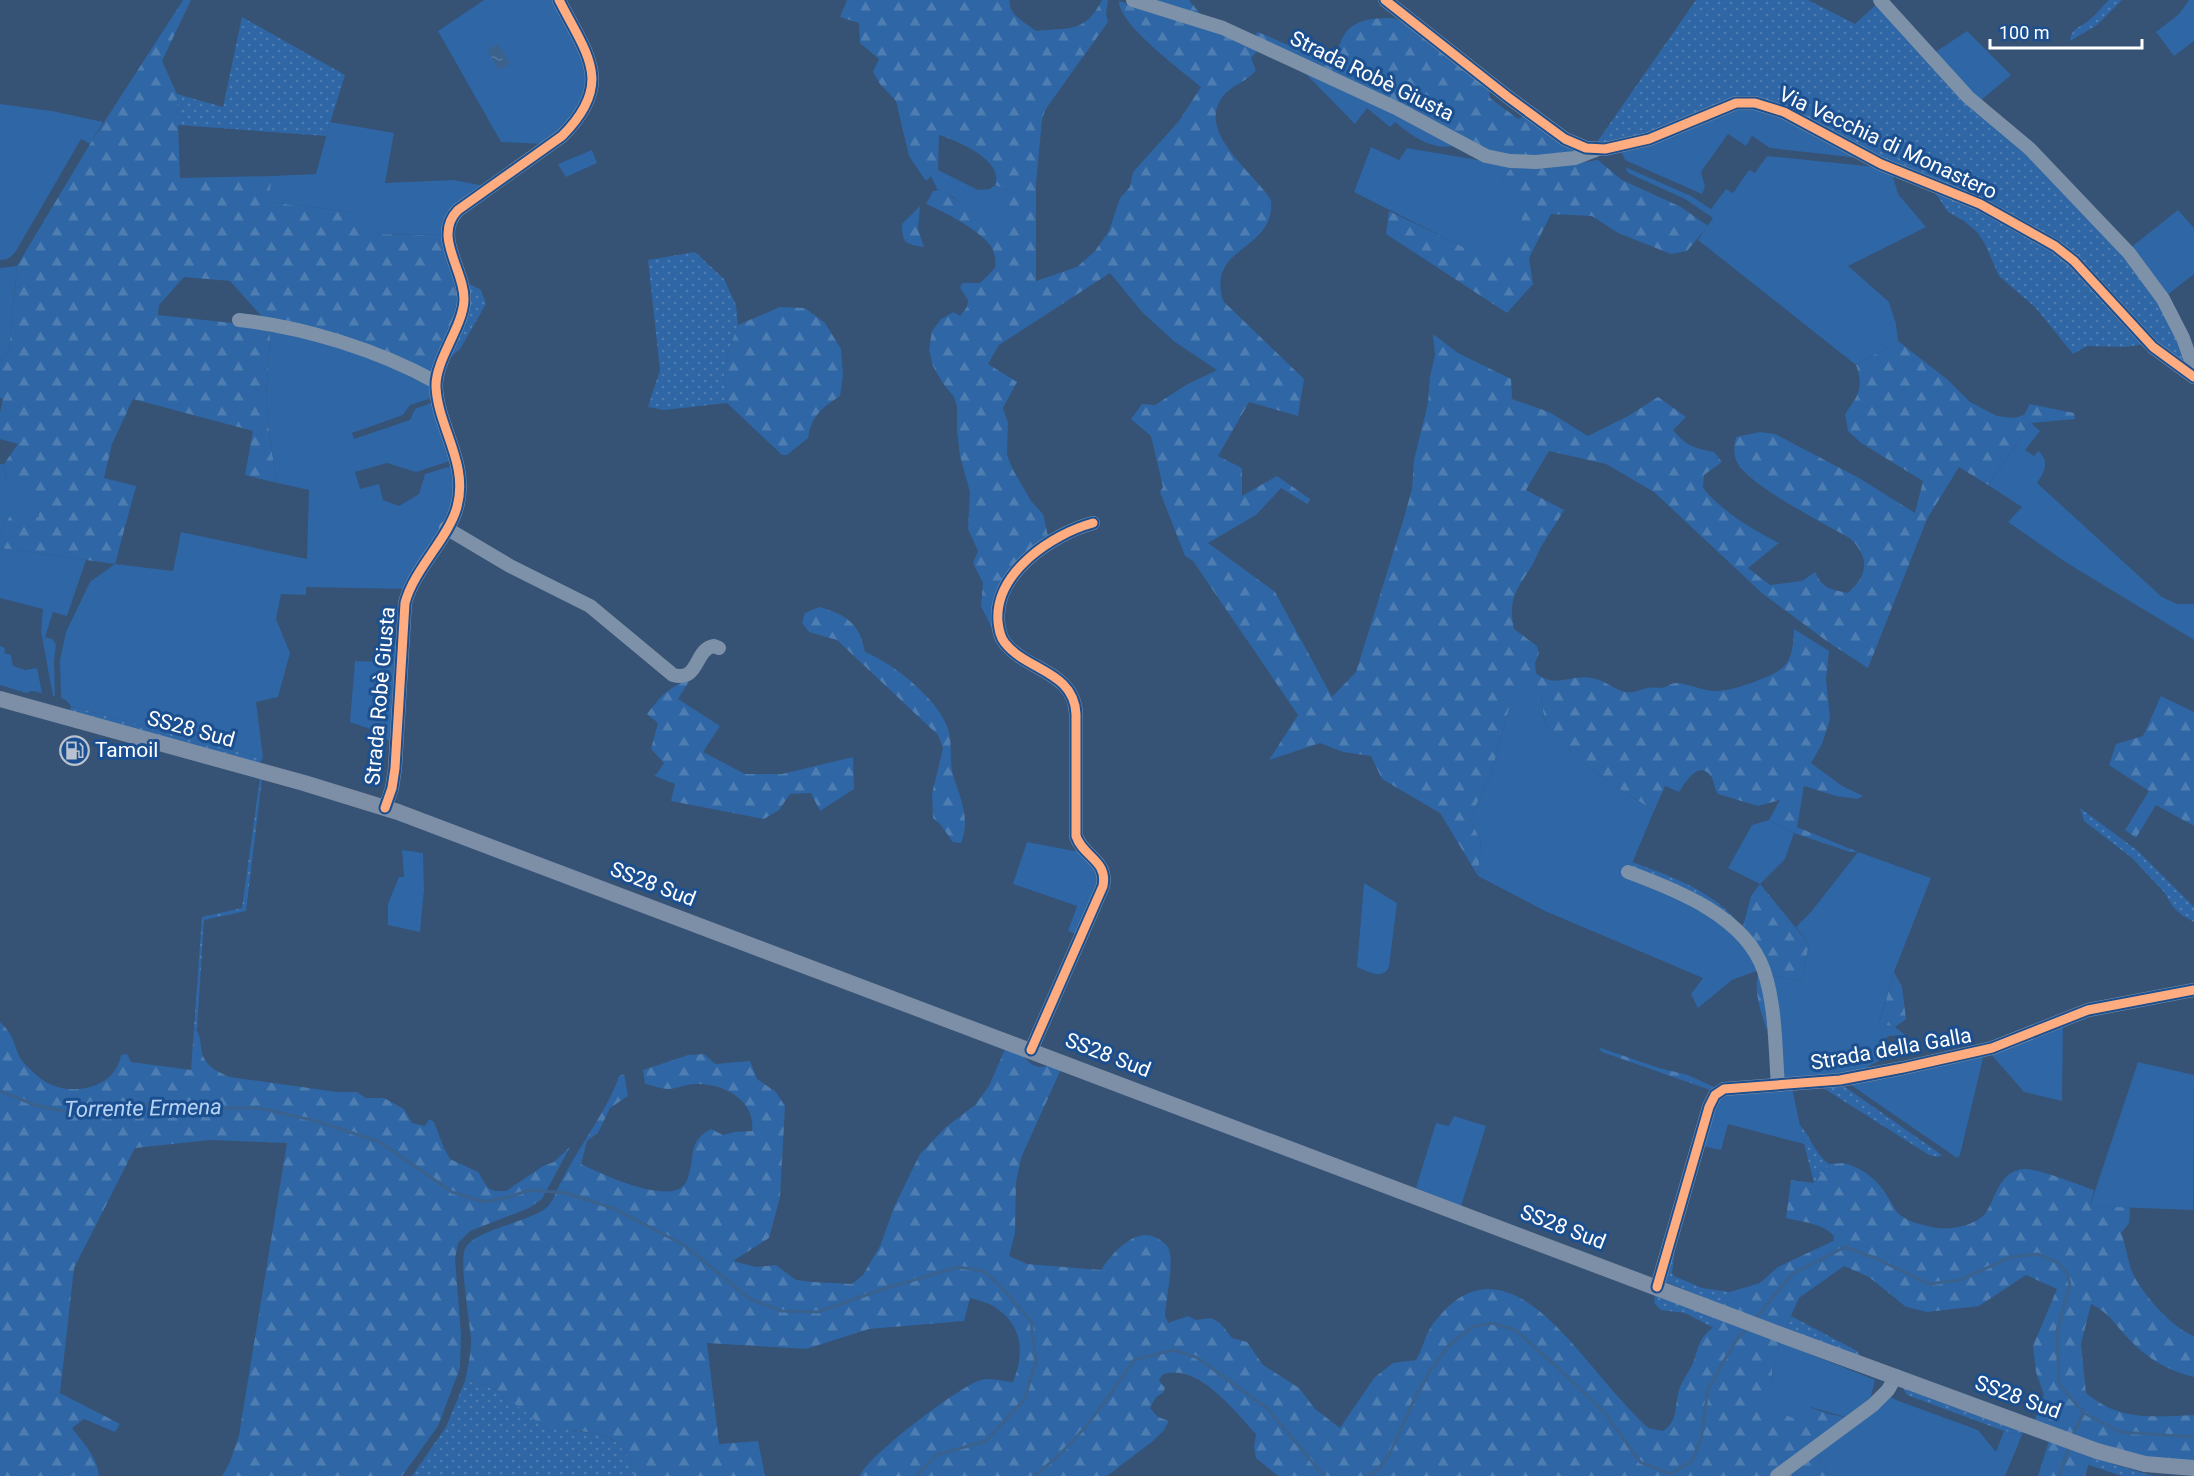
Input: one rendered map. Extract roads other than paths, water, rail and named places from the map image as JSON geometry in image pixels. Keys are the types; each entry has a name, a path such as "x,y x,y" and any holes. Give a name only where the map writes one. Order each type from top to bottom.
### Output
{"main road":[{"name":"SS28 Sud","path":"0,699 304,783 385,808 1784,1336 2097,1451 2145,1464 2194,1468"}],"street":[{"path":"239,320 279,326 340,343 403,365 436,382 464,301 447,234 450,219 458,210 562,136 576,120 588,99 592,82 592,66 559,0"},
{"name":"Strada Robè Giusta","path":"1133,0 1223,28 1398,109 1486,156 1510,161 1536,162 1575,158 1596,150"},
{"name":"Via Vecchia di Monastero","path":"1385,0 1467,66 1555,132 1572,143 1596,150 1649,139 1733,104 1750,102 1797,118 1881,164 1980,204 2047,241 2074,261 2152,347 2194,376"},
{"path":"1880,0 1964,93 2030,149 2129,253 2156,288 2169,310 2183,338 2194,369"},
{"name":"Strada Robè Giusta","path":"385,808 392,788 395,768 405,603 412,584 456,509 460,480 459,469 437,394 436,382"},
{"path":"1031,1050 1103,886 1104,877 1099,863 1081,846 1076,837 1074,697 1061,682 1005,644 1000,634 998,610 1006,587 1023,565 1062,536 1093,523"},
{"path":"446,528 510,566 590,606 673,675 682,677 688,674 708,647 719,648"},
{"path":"1628,872 1670,888 1706,907 1738,932 1756,954 1764,970 1770,1000 1778,1085"},
{"name":"Strada della Galla","path":"1657,1287 1713,1097 1719,1091 1727,1088 1850,1078 1967,1054 2003,1044 2088,1010 2194,990"},
{"path":"1777,1476 1873,1406 1884,1395 1896,1376"}],"water":[{"path":"498,44 510,64 499,70 487,50"}],"waterway":[{"name":"Torrente Ermena","path":"0,1091 35,1105 71,1113 140,1104 259,1108 316,1121 380,1142 452,1192 484,1202 530,1190 566,1193 613,1208 684,1245 750,1299 782,1311 818,1312 880,1290 958,1267 984,1271 1031,1321 1036,1362 1024,1400 986,1441 936,1455 916,1476"},
{"name":"Torrente Ermena","path":"1754,1320 1792,1274 1845,1247 1875,1258 1929,1284 1960,1280 2011,1257 2038,1254 2058,1263 2067,1273 2070,1285 2057,1331 2059,1384 2084,1413 2120,1432 2194,1437"},
{"name":"Torrente Ermena","path":"1367,1476 1377,1471 1390,1453 1415,1398 1430,1371 1449,1345 1472,1327 1492,1323 1515,1330 1555,1365 1605,1413 1640,1462 1670,1474 1692,1461 1701,1439 1708,1389 1735,1342 1748,1327"},
{"name":"Torrente Ermena","path":"1034,1476 1077,1437 1134,1360 1173,1350 1196,1357 1267,1408 1324,1476"},
{"path":"2072,1437 2083,1414"},
{"path":"2059,1476 2069,1447"}],"place":[{"name":"Tamoil","path":"74,750"}]}
